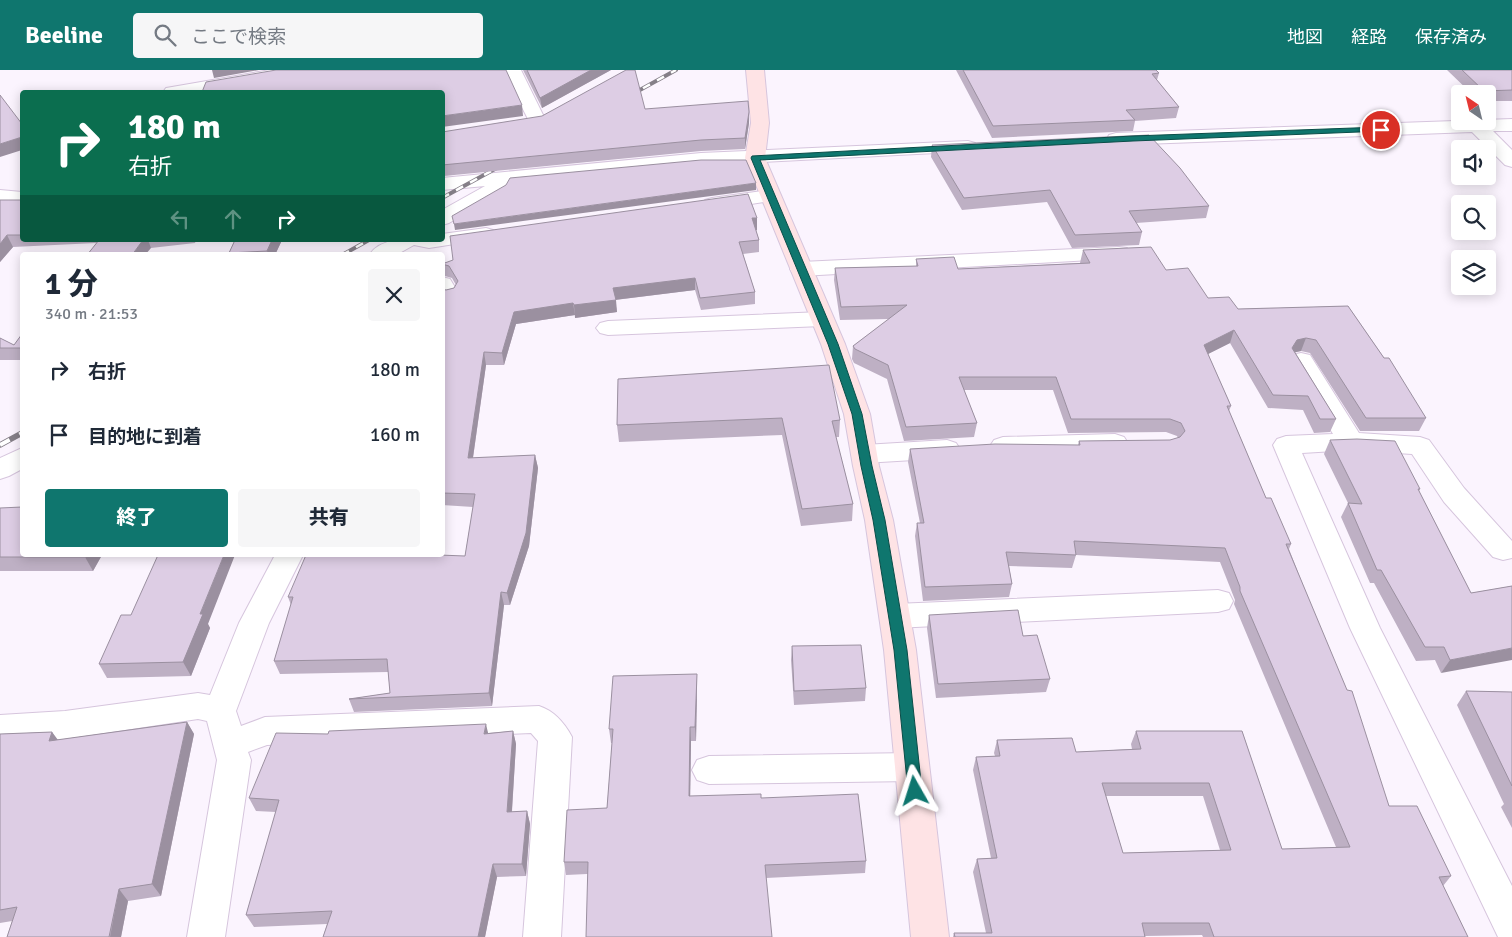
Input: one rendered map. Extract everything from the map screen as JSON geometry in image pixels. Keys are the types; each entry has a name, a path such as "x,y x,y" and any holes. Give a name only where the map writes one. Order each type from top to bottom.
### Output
{"main road":[{"path":"754,70 760,123 755,158 833,344 857,414 879,520 895,616 930,937"}],"street":[{"path":"512,70 537,121"},
{"path":"188,90 305,75"},
{"path":"518,124 537,121 553,112"},
{"path":"1496,125 1512,125"},
{"path":"1094,140 1451,127"},
{"path":"1480,130 1512,161"},
{"path":"445,184 701,159 987,146"},
{"path":"445,217 499,186 501,179"},
{"path":"0,196 20,198"},
{"path":"689,207 770,196"},
{"path":"426,246 506,232"},
{"path":"385,252 403,242"},
{"path":"801,269 1139,252"},
{"path":"608,328 822,319"},
{"path":"1300,360 1351,442"},
{"path":"1503,550 1454,495 1420,446 1351,442 1286,445 1365,628 1512,925"},
{"path":"864,454 1042,444 1137,443"},
{"path":"0,470 20,458"},
{"path":"206,937 234,760 220,711 254,623 288,557"},
{"path":"895,616 1218,601"},
{"path":"0,730 65,725 198,706 220,711"},
{"path":"230,745 265,731 539,719 555,738 542,937"},
{"path":"709,770 912,767"}],"building":[{"path":"276,70 506,70 522,105 445,116 445,90 203,90 206,82"},
{"path":"527,70 591,70 540,98"},
{"path":"626,70 635,70 645,109 748,101 749,112 745,138 701,140 445,165 445,132 542,116"},
{"path":"963,70 1156,70 1159,73 1152,74 1179,107 1126,110 1135,120 993,126"},
{"path":"1462,70 1512,70 1512,90 1496,91 1496,85 1478,85"},
{"path":"0,95 20,121 20,138 0,144"},
{"path":"1149,135 1180,168 1209,206 1129,211 1142,232 1075,235 1050,190 964,198 932,145"},
{"path":"701,160 746,160 756,183 454,224 452,216 506,185 510,178"},
{"path":"748,194 757,218 752,218 759,240 739,242 755,292 700,298 695,278 613,288 616,300 574,305 573,303 514,312 502,353 484,352 468,458 535,455 526,533 507,593 501,592 489,693 349,699 390,693 387,659 274,661 293,597 288,597 305,557 465,556 475,494 445,493 445,290 454,288 458,281 449,266 445,265 445,263 453,260 450,236"},
{"path":"0,200 20,200 20,235 7,235 0,244"},
{"path":"97,242 142,242 134,252 89,252"},
{"path":"234,242 271,242 267,251 229,252"},
{"path":"1151,247 1166,270 1188,268 1208,298 1229,297 1238,309 1348,306 1384,358 1389,358 1426,418 1366,418 1316,340 1306,338 1297,340 1292,348 1336,419 1320,419 1308,396 1273,395 1234,330 1204,345 1231,406 1227,406 1266,498 1271,498 1291,544 1286,544 1347,690 1352,691 1389,806 1417,806 1451,876 1439,877 1468,937 1214,937 1209,923 1142,923 1145,937 955,937 954,933 992,933 977,859 997,858 976,757 1000,756 997,740 1072,738 1076,752 1141,749 1136,731 1242,731 1282,849 1350,847 1240,591 1225,548 1074,541 1076,555 1006,552 1012,584 925,587 917,523 924,523 910,449 995,444 1080,445 1079,441 1170,440 1180,437 1185,431 1181,423 1170,419 1071,419 1056,377 959,377 977,423 906,427 888,365 855,349 853,346 907,305 841,307 835,268 918,266 916,259 954,257 958,269 1090,263 1083,250","holes":["1102,783 1209,783 1231,850 1123,853"]},
{"path":"20,337 20,348 0,348 0,338 14,345"},
{"path":"829,365 840,420 832,421 853,504 802,509 782,418 617,425 618,379"},
{"path":"1330,440 1395,441 1471,593 1512,586 1512,648 1450,660 1444,647 1425,647 1381,570 1377,570 1348,503 1362,504"},
{"path":"20,507 20,557 0,557 0,508"},
{"path":"157,557 223,557 200,614 203,614 183,662 99,664 121,615 131,615"},
{"path":"1018,610 1023,636 1037,635 1050,679 938,684 929,615"},
{"path":"861,645 866,688 794,691 792,646"},
{"path":"697,674 695,727 690,727 689,796 761,794 761,798 858,794 866,861 765,865 772,937 586,937 588,862 564,862 567,810 607,808 613,729 609,729 613,676"},
{"path":"1466,691 1512,692 1512,786"},
{"path":"187,722 152,884 119,889 109,937 7,937 17,907 0,910 0,734 52,732 49,741"},
{"path":"486,724 484,734 513,731 507,812 527,811 522,864 493,864 478,937 323,937 332,911 246,915 279,800 249,798 276,733 328,734 329,731"}],"railway":[{"path":"629,96 676,70"},
{"path":"445,196 504,164"},
{"path":"347,252 365,242"},
{"path":"0,445 20,434"}],"route":[{"path":"915,791 900,650 879,520 866,466 857,414 833,344 755,158 1133,139 1381,130"}]}
